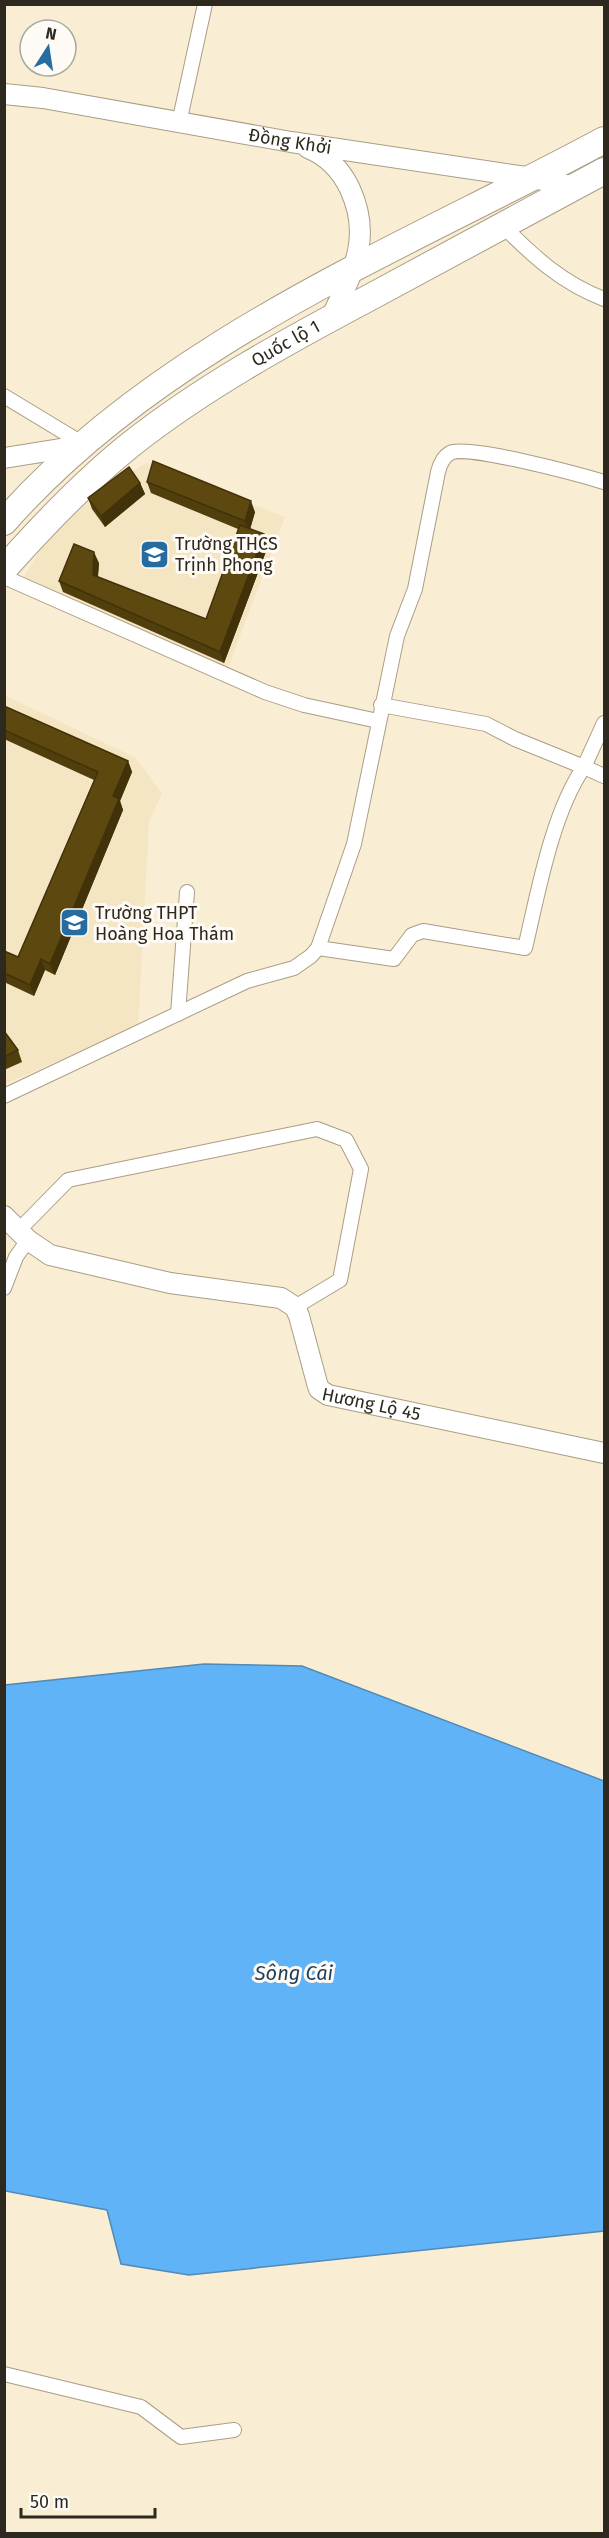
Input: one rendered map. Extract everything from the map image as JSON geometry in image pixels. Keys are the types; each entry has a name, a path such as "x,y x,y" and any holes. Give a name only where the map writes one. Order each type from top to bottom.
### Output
{"highway":[{"name":"Quốc lộ 1","path":"4,522 64,462 163,383 218,346 354,270 604,140"},
{"name":"Quốc lộ 1","path":"4,569 75,494 130,446 229,377 331,318 604,171"}],"main road":[{"name":"Đồng Khởi","path":"4,94 43,98 291,142 533,178 575,187"},
{"path":"291,142 319,153 334,164 345,179 359,212 360,247 354,270 331,318"},
{"path":"4,458 85,445"},
{"path":"4,1216 50,1255 170,1283 281,1298 295,1307"},
{"name":"Hương Lộ 45","path":"295,1307 316,1383 319,1389 328,1395 604,1453"}],"street":[{"path":"178,123 205,4"},
{"path":"502,225 536,259 559,277 582,290 604,298"},
{"path":"4,396 85,445"},
{"path":"4,1096 247,981 294,968 318,948 354,844 397,636 415,589 438,472 444,457 458,450 475,451 560,469 604,482"},
{"path":"4,577 265,692 303,705 378,721"},
{"path":"381,705 486,724 515,740 604,776"},
{"path":"318,948 394,959 412,935 423,931 525,948 541,879 563,809 604,723"},
{"path":"178,1014 187,892"},
{"path":"4,1288 24,1235 68,1180 317,1129 346,1140 361,1169 340,1280 295,1307"},
{"path":"4,2374 141,2407 181,2437 234,2430"}],"shaded area":[{"name":"Trường THCS Trịnh Phong","path":"146,463 285,517 227,670 23,578 53,530 105,489"},
{"name":"Trường THPT Hoàng Hoa Thám","path":"4,695 136,758 162,794 149,821 138,1026 5,1084"}],"water":[{"name":"Sông Cái","path":"204,1664 302,1666 604,1781 604,2231 189,2275 121,2264 107,2210 5,2191 5,1685"}],"building":[{"path":"153,461 251,501 245,521 147,482"},
{"path":"129,467 140,483 101,516 88,498"},
{"path":"240,525 264,534 220,652 59,581 74,544 94,552 93,575 206,619"},
{"path":"4,706 128,761 113,796 119,799 50,964 41,959 30,985 4,973 4,951 18,957 98,772 4,730"},
{"path":"4,1031 18,1050 4,1057"}],"place":[{"name":"Trường THCS Trịnh Phong","path":"154,554"},
{"name":"Trường THPT Hoàng Hoa Thám","path":"74,923"}]}
